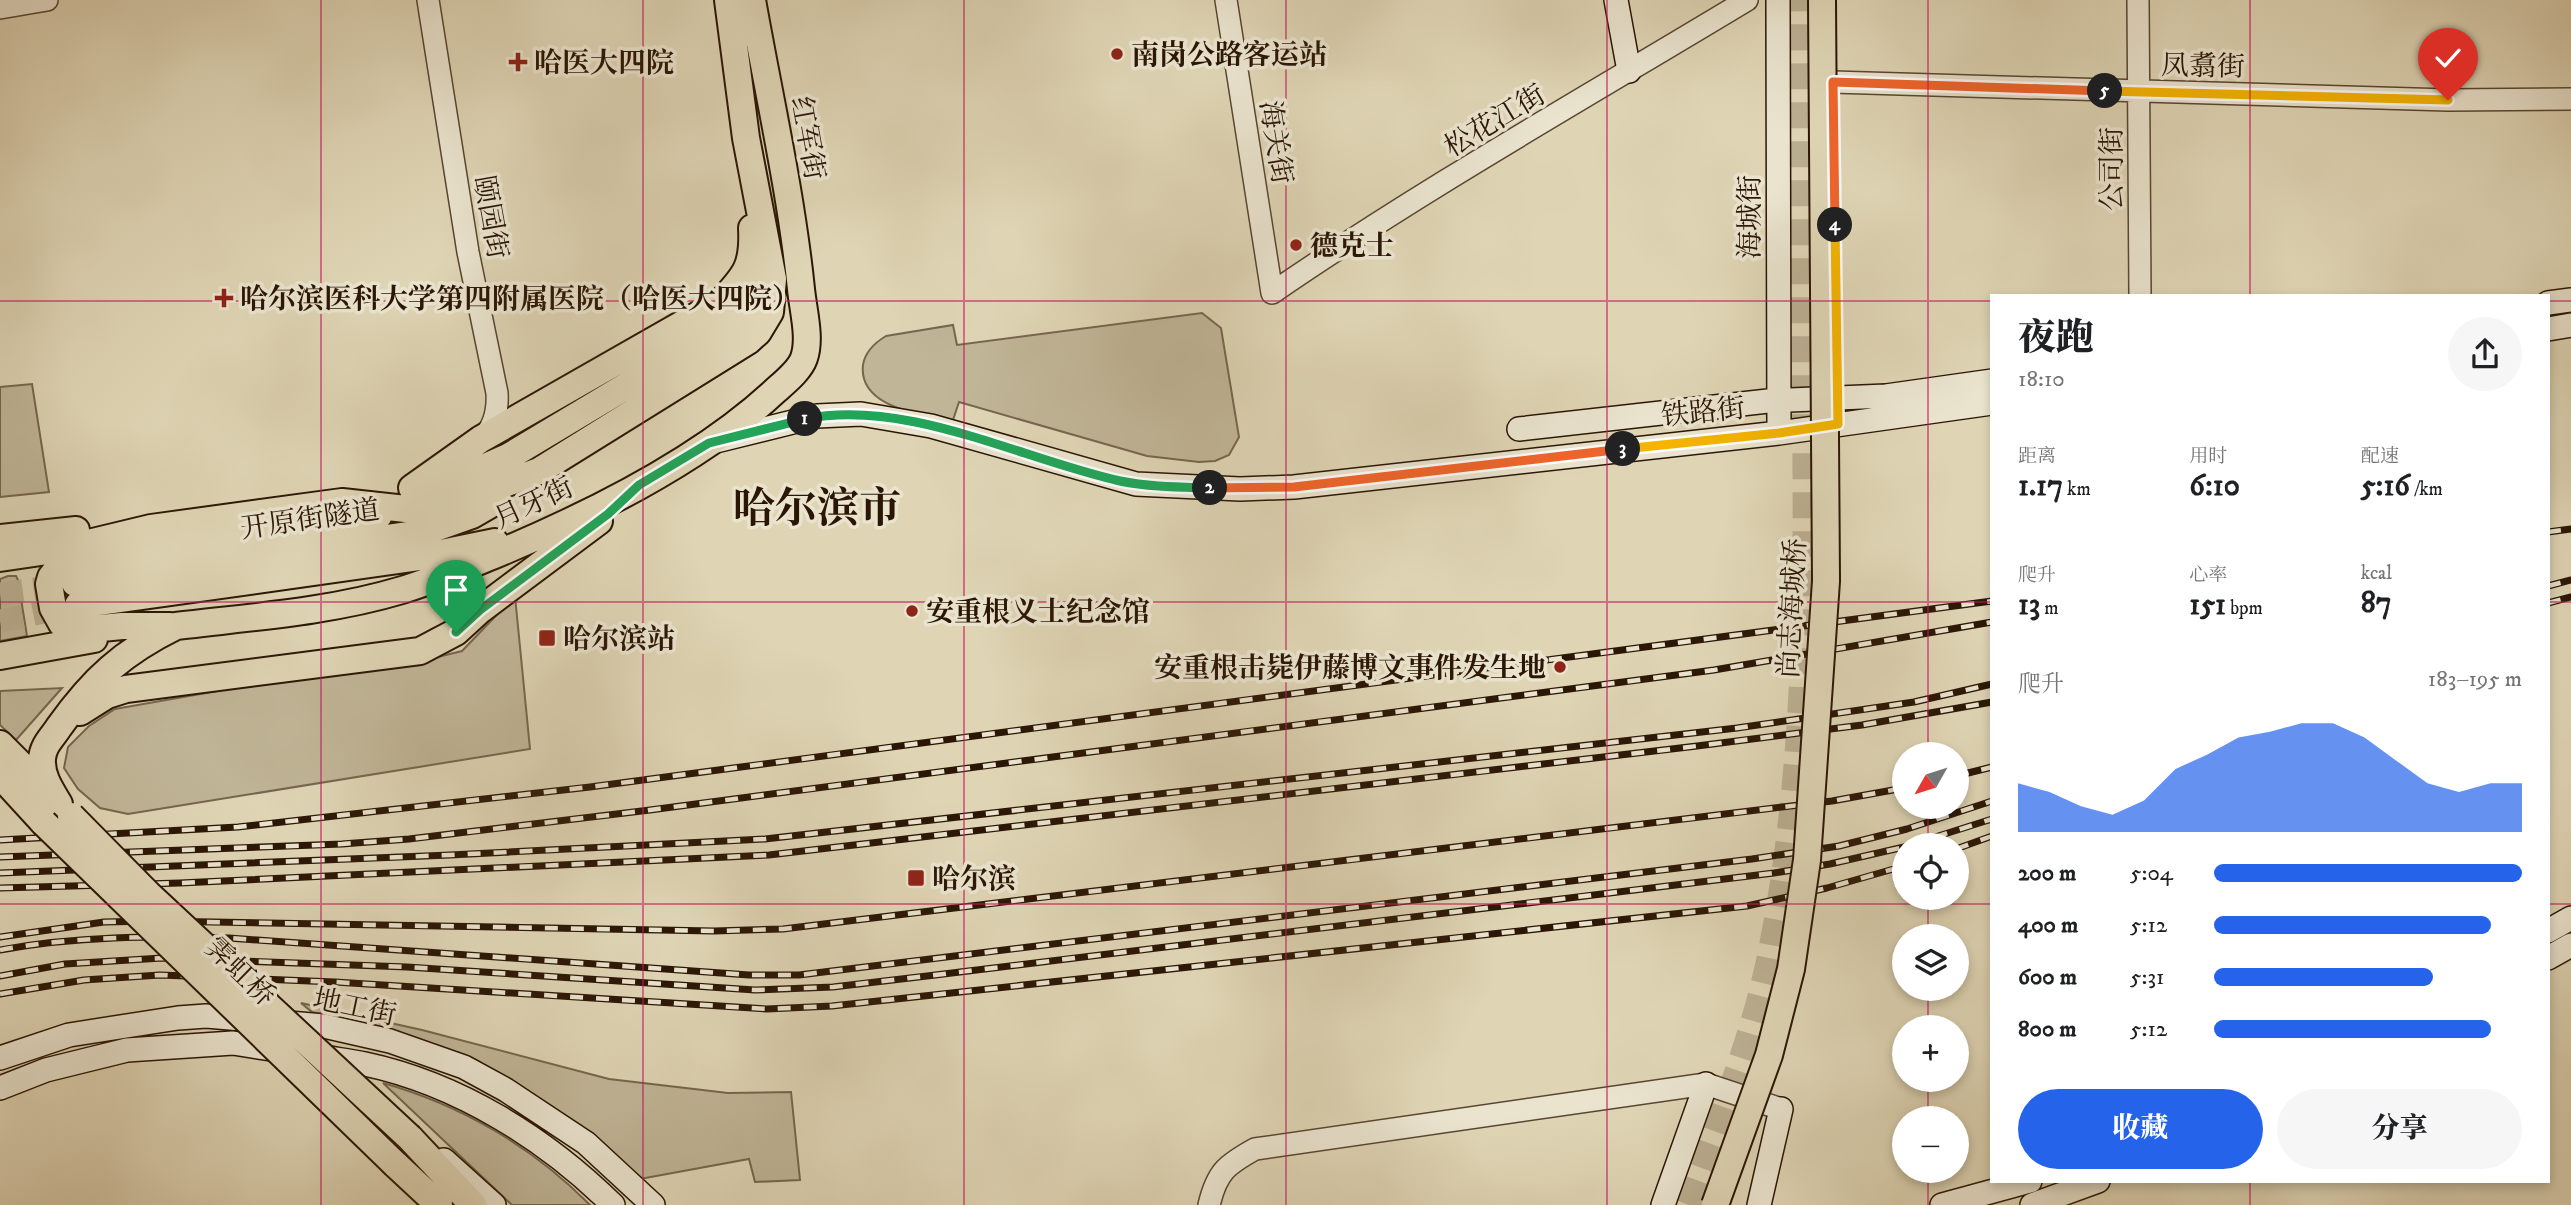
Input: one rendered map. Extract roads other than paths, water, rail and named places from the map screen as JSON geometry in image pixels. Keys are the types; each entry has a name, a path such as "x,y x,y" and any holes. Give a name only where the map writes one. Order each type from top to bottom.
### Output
{"main road":[{"path":"729,0 746,138"},
{"name":"红军街","path":"752,0 799,262 800,286"},
{"path":"1616,0 1629,71"},
{"name":"海城街","path":"1778,0 1779,433"},
{"name":"尚志海城桥","path":"1715,1205 1769,1055 1791,969 1807,860 1826,582 1822,0"},
{"path":"1833,0 1838,424"},
{"name":"月牙街","path":"0,538 65,531 151,528 342,502 461,500 539,471 748,341 758,332 770,312 773,279 746,138"},
{"name":"月牙街","path":"413,499 508,457 735,321 751,302 755,289 746,138"},
{"path":"176,626 122,626 81,630 68,628 57,619 53,608 49,584 51,577 59,567 73,563 413,499 481,439 721,302 749,270 753,243"},
{"name":"月牙街","path":"0,656 176,626 337,606 402,590 553,531 639,485 709,443 759,406 789,379 804,360 806,340 800,286"},
{"path":"2550,303 2571,300"},
{"path":"2550,328 2571,325"},
{"name":"铁路街","path":"1519,429 1779,401 1886,396 1990,381"},
{"name":"铁路街","path":"709,443 817,416 861,414 930,426 1136,484 1240,489 1294,487 1779,433 1990,403"},
{"name":"开原街隧道","path":"539,471 472,515 421,533 76,594 427,555 553,531"},
{"path":"55,734 92,703 126,689 421,651 456,632 480,610 608,514 639,485"},
{"name":"月牙街","path":"0,558 68,548 151,528"},
{"name":"月牙街","path":"58,814 44,778 44,748 75,705 111,667 130,650 176,626"},
{"path":"0,744 58,814"},
{"path":"0,775 58,814"},
{"name":"霁虹桥","path":"58,814 410,1138 473,1205"},
{"name":"霁虹桥","path":"58,814 439,1205"},
{"path":"2550,930 2571,918"},
{"path":"2550,957 2571,945"},
{"name":"地工街","path":"0,1058 69,1035 178,1018 206,1016 324,1026 390,1041 464,1068 485,1079 532,1106 586,1143 653,1205"},
{"name":"地工街","path":"0,1088 46,1070 127,1050 213,1043 233,1042 367,1064 439,1088 491,1113 531,1137 613,1205"},
{"path":"1663,1205 1706,1084"},
{"path":"1759,1205 1781,1109"},
{"path":"410,1138 432,1150 494,1205"},
{"path":"402,1170 415,1195 425,1205"},
{"path":"1942,1205 2023,1183"},
{"path":"2032,1205 2092,1183"}],"street":[{"path":"0,8 47,0"},
{"name":"颐园街","path":"428,0 468,252 497,393 495,421 481,439"},
{"name":"海关街","path":"1226,0 1272,293"},
{"name":"松花江街","path":"1272,293 1316,263 1747,0"},
{"name":"公司街","path":"2138,0 2140,294"},
{"name":"凤翥街","path":"1833,82 2448,100 2571,99"},
{"path":"1209,1205 1214,1188 1228,1164 1255,1149 1706,1084 1781,1109"}],"tunnel":[{"path":"1689,1205 1733,1084 1762,992 1791,826 1802,690 1806,485 1802,0"},
{"path":"0,594 65,585"},
{"path":"0,621 69,607"}],"railway":[{"path":"2550,532 2571,529"},
{"path":"2550,585 2571,580"},
{"path":"2550,602 2571,597"},
{"path":"0,840 238,827 590,787 1990,601"},
{"path":"0,857 409,839 650,810 1714,670 1990,622"},
{"path":"0,873 765,839 1737,728 1914,702 1990,684"},
{"path":"0,888 180,883 769,855 1697,746 1862,725 1990,702"},
{"path":"1969,773 1990,768"},
{"path":"0,937 104,922 154,921 714,931 783,929 1832,801 1892,790"},
{"path":"0,950 114,938 229,938 749,975 799,975 1752,859 1839,846 1907,829 1990,802"},
{"path":"1948,833 1990,820"},
{"path":"1969,844 1990,837"},
{"path":"0,976 65,964 162,958 407,967 755,990 833,987 1774,873 1892,850"},
{"path":"0,994 84,980 160,975 335,982 767,1009 832,1006 1747,906 1827,888 1892,869"}],"place":[{"name":"南岗公路客运站","path":"1117,54"},
{"name":"哈医大四院","path":"518,62"},
{"name":"德克士","path":"1296,245"},
{"name":"哈尔滨医科大学第四附属医院（哈医大四院）","path":"224,298"},
{"name":"安重根义士纪念馆","path":"912,611"},
{"name":"哈尔滨站","path":"547,638"},
{"name":"安重根击毙伊藤博文事件发生地","path":"1560,667"},
{"name":"哈尔滨","path":"916,878"}],"district":[{"name":"哈尔滨市","path":"817,507"}]}
